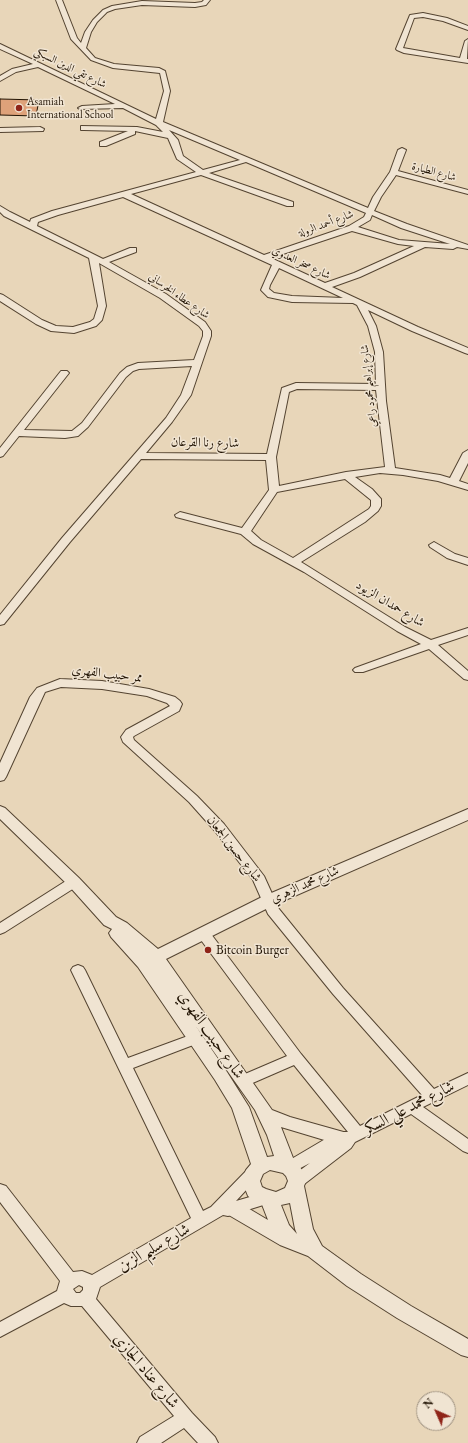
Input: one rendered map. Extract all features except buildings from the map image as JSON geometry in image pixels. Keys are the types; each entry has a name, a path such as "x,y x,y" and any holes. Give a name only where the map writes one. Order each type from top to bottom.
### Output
{"street":[{"path":"59,0 74,39 94,59 101,63 120,67 163,72 166,92 159,123 404,226 467,248"},
{"path":"83,47 88,32 95,21 105,11 114,7 142,3 195,5 204,4 207,0"},
{"path":"468,28 445,18 423,15 412,16 400,49 404,51 465,60 468,41"},
{"name":"شارع تقي الدين السبكي","path":"0,46 159,123 174,140 180,157 202,173 290,204"},
{"path":"0,70 14,70 39,65"},
{"path":"0,79 14,70"},
{"path":"82,108 124,106"},
{"path":"103,144 137,129 146,117"},
{"path":"84,128 137,129 171,136"},
{"path":"0,130 40,129"},
{"name":"شارع أحمد الرولة","path":"264,258 352,228 367,218 377,197 394,172 402,150"},
{"path":"33,226 34,221 43,217 247,160"},
{"name":"شارع الطيارة","path":"394,172 468,192"},
{"name":"شارع صخر العدوي","path":"124,194 278,264 415,329 468,351"},
{"name":"شارع عطاء الخرساني","path":"0,208 7,214 93,257 163,296 202,324 207,332 207,336 186,395 170,420 66,540 0,622"},
{"path":"352,228 391,240 424,245 467,248"},
{"path":"325,286 357,275 424,245"},
{"path":"102,262 133,250"},
{"path":"0,297 39,322 54,329 74,330 93,324 98,320 102,306 93,257"},
{"path":"278,264 266,285 265,290 271,295 287,298 358,302"},
{"name":"شارع إبراهيم محمود راعي","path":"358,302 367,315 379,352 380,387 390,470"},
{"path":"0,303 14,305"},
{"path":"17,433 74,434 86,425 123,375 130,369 138,366 197,363"},
{"path":"0,454 64,373"},
{"path":"180,515 245,532 274,490 271,458 283,393 287,388 296,386 380,387"},
{"path":"454,481 468,453"},
{"name":"شارع رنا القرعان","path":"139,456 271,458"},
{"path":"274,490 363,472 390,470 454,481 468,487"},
{"path":"294,562 361,520 373,511 376,506 376,499 368,491 346,475"},
{"name":"شارع حمدان الزيود","path":"245,532 257,542 294,562 431,645 468,677"},
{"path":"434,545 451,556 468,562"},
{"path":"359,670 468,631"},
{"name":"ممر حبيب الفهري","path":"0,777 36,697 41,690 60,683 102,685 149,693 171,700"},
{"name":"شارع حسين الجمعان","path":"171,700 176,704 175,708 130,733 127,737 129,742 193,799 220,827 259,879 273,911 338,991 432,1096"},
{"name":"شارع حبيب الفهري","path":"0,812 74,882 110,921 114,930 150,960 243,1081 267,1115 292,1176 304,1229 315,1251"},
{"name":"شارع محمد الزهري","path":"150,960 268,902 468,814"},
{"path":"0,929 74,882"},
{"path":"203,933 296,1058 350,1137"},
{"name":"شارع حبيب الفهري","path":"150,960 196,1038 240,1107 247,1125 256,1171"},
{"path":"78,970 200,1221"},
{"path":"124,1066 196,1038"},
{"path":"243,1081 296,1058"},
{"name":"شارع محمد علي السكر","path":"292,1176 346,1144 350,1137 468,1078"},
{"path":"412,1107 468,1147"},
{"path":"267,1115 286,1122 350,1137"},
{"path":"274,1164 292,1176 288,1195 276,1199 268,1198 255,1192 252,1186 256,1171 274,1164"},
{"name":"شارع سليم الزبن","path":"226,1210 256,1171"},
{"path":"0,1190 40,1244 68,1287 70,1299 78,1300 88,1291"},
{"path":"268,1198 281,1229 294,1243"},
{"name":"شارع سليم الزبن","path":"88,1291 200,1221 226,1210 268,1198"},
{"path":"226,1210 294,1243 315,1251 354,1280 404,1312 468,1349"},
{"path":"0,1330 68,1287"},
{"name":"شارع عناد الجازي","path":"88,1291 186,1418 209,1443"},
{"path":"146,1443 186,1418"}],"place":[{"name":"Asamiah International School","path":"19,108"},
{"name":"Bitcoin Burger","path":"208,950"}]}
